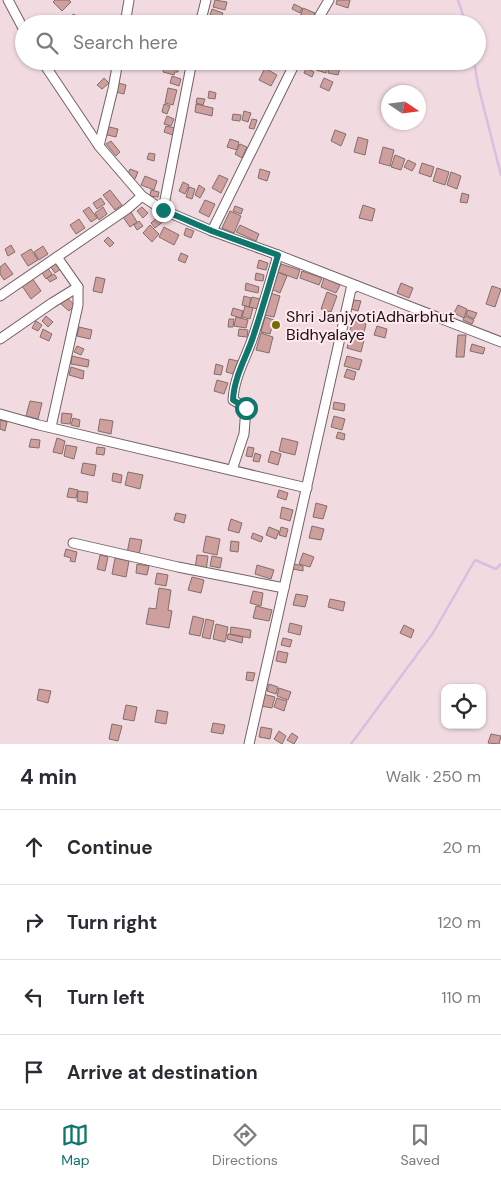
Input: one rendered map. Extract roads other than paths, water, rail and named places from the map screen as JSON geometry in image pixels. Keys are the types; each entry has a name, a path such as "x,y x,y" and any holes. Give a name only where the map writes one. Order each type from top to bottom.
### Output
{"street":[{"path":"8,0 16,15"},
{"path":"127,15 130,0"},
{"path":"202,15 206,0"},
{"path":"320,15 329,0"},
{"path":"48,70 99,146 142,196 163,210 212,231 501,342"},
{"path":"99,146 116,70"},
{"path":"163,210 190,70"},
{"path":"212,231 292,70"},
{"path":"0,296 57,258 142,196"},
{"path":"232,470 244,434 246,408 233,400 234,388 253,339 278,255"},
{"path":"51,427 78,305 78,287 57,258"},
{"path":"249,744 351,289 357,286"},
{"path":"0,339 78,287"},
{"path":"0,414 307,488"},
{"path":"73,543 178,567 284,588"}],"waterway":[{"path":"458,0 463,15"},
{"path":"476,70 501,175"},
{"path":"351,744 433,633 475,560 496,569 501,564"}],"place":[{"name":"Shri JanjyotiAdharbhut Bidhyalaye","path":"276,325"}]}
